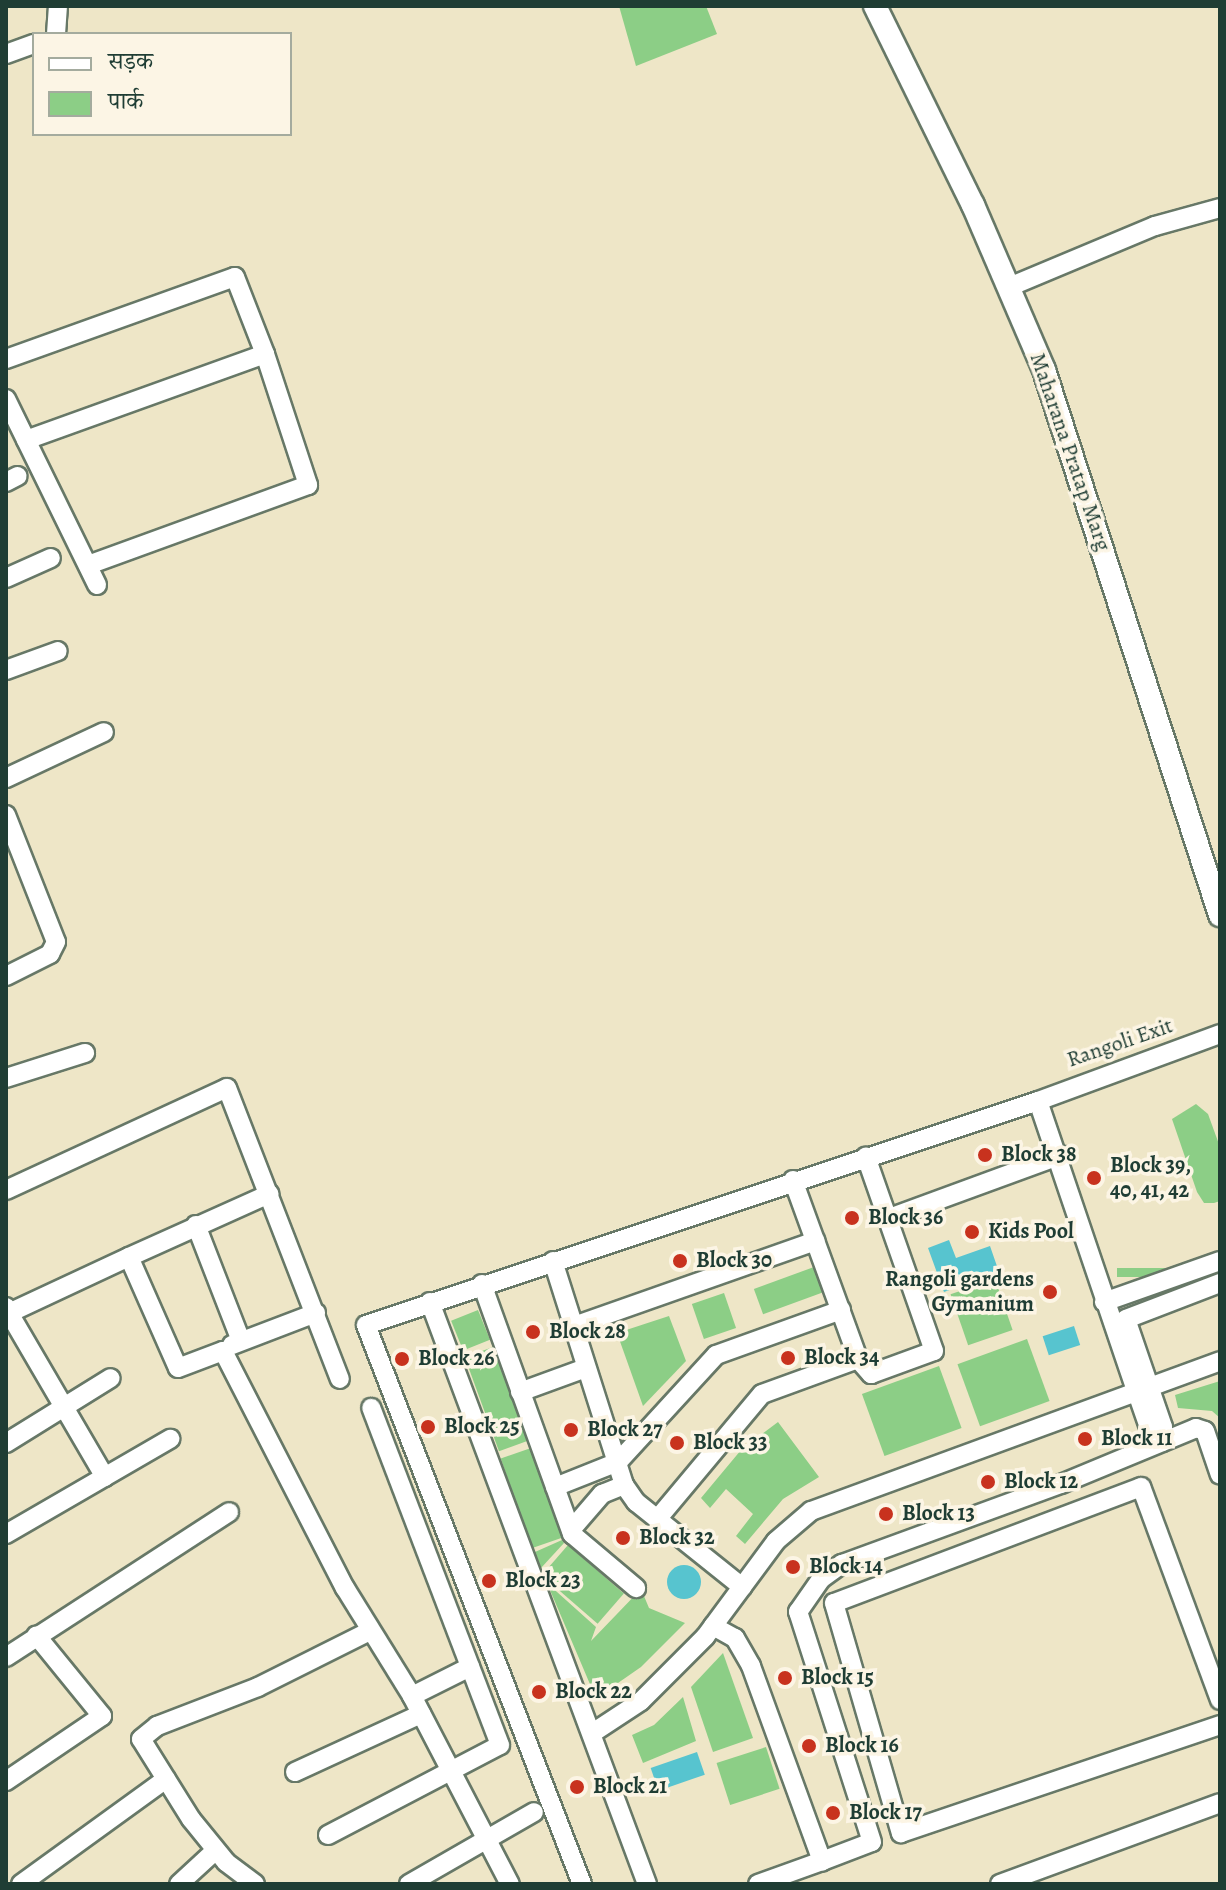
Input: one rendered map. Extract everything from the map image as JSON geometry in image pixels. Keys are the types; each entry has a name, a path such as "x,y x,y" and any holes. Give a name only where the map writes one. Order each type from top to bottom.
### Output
{"street":[{"path":"56,32 58,6"},
{"name":"Maharana Pratap Marg","path":"875,6 1009,287 1088,495 1220,915"},
{"path":"6,54 32,45"},
{"path":"1009,287 1125,237 1220,208"},
{"path":"6,359 235,277 265,354 308,485 88,565"},
{"path":"26,440 265,354"},
{"path":"6,399 97,585"},
{"path":"6,578 51,558"},
{"path":"6,670 58,651"},
{"path":"6,778 104,732"},
{"path":"6,815 56,942 50,954 6,976"},
{"name":"Rangoli Exit","path":"582,1884 366,1325 793,1180 1038,1101 1220,1034"},
{"path":"6,1078 85,1053"},
{"path":"6,1190 227,1088 340,1379"},
{"path":"1038,1101 1107,1300 1142,1388"},
{"path":"889,1218 1058,1156"},
{"path":"793,1180 858,1359 871,1374 934,1351 866,1157"},
{"path":"105,1477 60,1407 8,1310 269,1194"},
{"path":"196,1225 241,1341"},
{"path":"574,1326 815,1241"},
{"path":"129,1257 178,1368 316,1313"},
{"path":"553,1261 624,1485 742,1587"},
{"path":"1107,1300 1220,1261"},
{"path":"1162,1442 1151,1433 1126,1319 1220,1283"},
{"path":"482,1284 571,1530 636,1588"},
{"path":"430,1302 594,1732 647,1884"},
{"path":"555,1487 618,1462 716,1355 841,1310"},
{"path":"223,1351 370,1631 412,1696 454,1772 510,1884"},
{"path":"659,1517 762,1394 858,1359"},
{"path":"594,1732 641,1701 713,1626 776,1541 811,1511 1220,1361"},
{"path":"520,1392 586,1368"},
{"path":"6,1443 111,1378"},
{"path":"328,1835 454,1772 500,1745 371,1408"},
{"path":"758,1884 872,1842 872,1834 802,1627 800,1603 842,1564 1196,1428 1205,1431 1220,1475"},
{"path":"6,1534 170,1439"},
{"path":"571,1530 602,1494 624,1485"},
{"path":"1220,1700 1141,1487 834,1603 901,1833 1220,1725"},
{"path":"6,1657 229,1512"},
{"path":"713,1626 735,1638 751,1666 822,1861"},
{"path":"255,1884 216,1850 141,1739 157,1726 258,1687 370,1631"},
{"path":"6,1781 102,1716 36,1635"},
{"path":"412,1696 470,1667"},
{"path":"295,1772 421,1714"},
{"path":"21,1884 166,1779"},
{"path":"1000,1884 1220,1803"},
{"path":"409,1884 490,1841 534,1812"},
{"path":"179,1884 216,1850"}],"green space":[{"path":"619,6 706,6 717,34 636,66"},
{"path":"1196,1104 1208,1114 1220,1147 1220,1201 1214,1203 1204,1203 1197,1192 1172,1119"},
{"path":"814,1267 823,1292 763,1314 754,1289"},
{"path":"1117,1268 1220,1268 1220,1277 1117,1277"},
{"path":"995,1279 1013,1330 968,1345 951,1294"},
{"path":"724,1293 736,1328 704,1339 692,1304"},
{"path":"478,1310 490,1340 463,1351 451,1321"},
{"path":"669,1316 686,1361 643,1406 617,1333"},
{"path":"1027,1339 1050,1401 980,1426 957,1364"},
{"path":"493,1347 527,1441 499,1451 465,1357"},
{"path":"939,1366 962,1428 885,1456 862,1394"},
{"path":"1220,1381 1220,1418 1212,1411 1178,1408 1175,1395"},
{"path":"778,1422 819,1477 783,1499 745,1544 736,1536 753,1514 726,1489 710,1508 701,1498 741,1450"},
{"path":"531,1448 562,1538 532,1548 501,1458"},
{"path":"562,1540 564,1543 541,1568 535,1552"},
{"path":"568,1545 624,1594 598,1624 542,1575"},
{"path":"547,1583 596,1627 591,1641 641,1589 649,1608 685,1623 641,1667 605,1692 600,1680 603,1692 595,1696"},
{"path":"723,1653 753,1738 713,1752 691,1687"},
{"path":"683,1697 696,1741 643,1763 632,1735 654,1725"},
{"path":"766,1747 780,1789 730,1805 717,1763"}],"water":[{"name":"Kids Pool","path":"968,1222 976,1222 982,1232 976,1242 968,1242 962,1236 962,1228"},
{"path":"949,1240 956,1258 990,1246 999,1272 944,1292 928,1248"},
{"path":"1074,1326 1080,1345 1049,1355 1043,1336"},
{"path":"684,1565 696,1570 701,1582 696,1594 684,1599 672,1594 667,1582 672,1570"},
{"path":"697,1752 705,1775 658,1791 651,1768"}],"place":[{"name":"Block 38","path":"985,1155"},
{"name":"Block 39, 40, 41, 42","path":"1094,1178"},
{"name":"Block 36","path":"852,1218"},
{"name":"Kids Pool","path":"972,1232"},
{"name":"Block 30","path":"680,1261"},
{"name":"Rangoli gardens Gymanium","path":"1050,1292"},
{"name":"Block 28","path":"533,1332"},
{"name":"Block 34","path":"788,1358"},
{"name":"Block 26","path":"402,1359"},
{"name":"Block 25","path":"428,1427"},
{"name":"Block 27","path":"571,1430"},
{"name":"Block 11","path":"1085,1439"},
{"name":"Block 33","path":"677,1443"},
{"name":"Block 12","path":"988,1482"},
{"name":"Block 13","path":"886,1514"},
{"name":"Block 32","path":"623,1538"},
{"name":"Block 14","path":"793,1567"},
{"name":"Block 23","path":"489,1581"},
{"name":"Block 15","path":"785,1678"},
{"name":"Block 22","path":"539,1692"},
{"name":"Block 16","path":"809,1746"},
{"name":"Block 21","path":"577,1787"},
{"name":"Block 17","path":"833,1813"}]}
